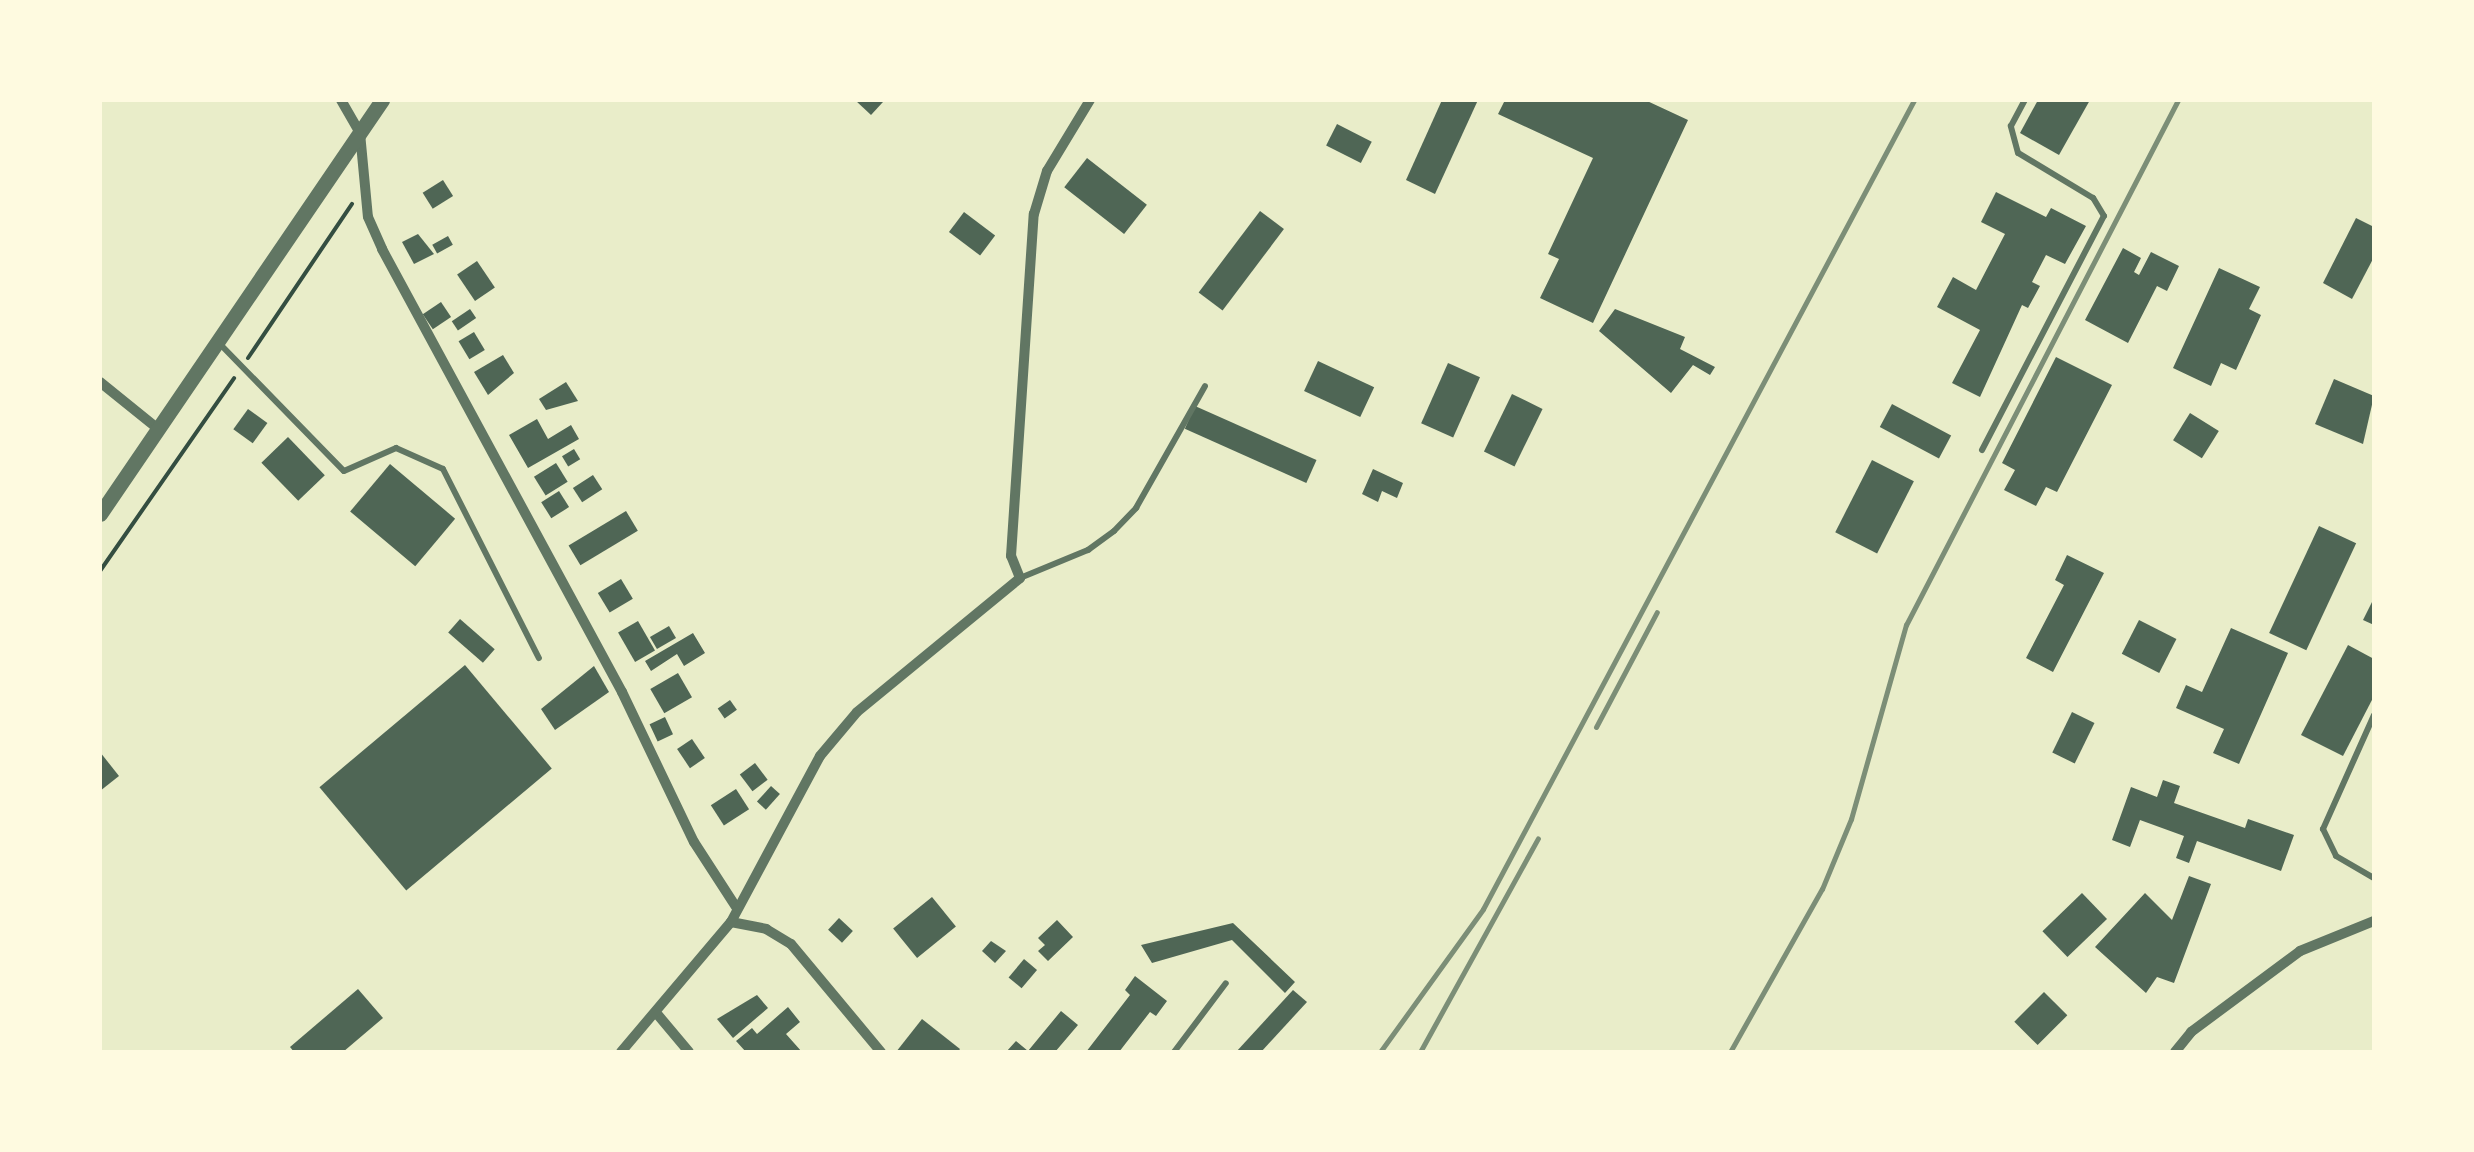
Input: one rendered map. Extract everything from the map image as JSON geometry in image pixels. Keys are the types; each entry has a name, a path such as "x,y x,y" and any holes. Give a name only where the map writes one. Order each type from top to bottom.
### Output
{"street":[{"path":"341,100 360,133 368,217 428,340 622,692 694,842 736,906"},
{"path":"100,514 382,100"},
{"path":"620,1052 658,1015 731,922 736,906 820,756 845,727 1020,578 1011,556 1034,214 1047,170 1090,100"},
{"path":"100,382 157,428"},
{"path":"2175,1052 2191,1032 2300,950 2374,921"},
{"path":"731,922 766,929 791,944 881,1052"},
{"path":"658,1015 689,1052"}],"lane":[{"path":"1982,450 2104,216 2093,198 2018,152 2011,126 2026,100"},
{"path":"217,341 344,471 396,448 442,469 539,658"},
{"path":"1020,578 1088,550 1125,520 1205,386"},
{"path":"2374,716 2323,830 2336,856 2374,878"},
{"path":"1174,1052 1226,983"}],"building":[{"path":"855,100 881,100 883,102 871,115"},
{"path":"1442,100 1478,100 1435,194 1406,180"},
{"path":"1505,100 1645,100 1688,120 1593,323 1540,298 1559,259 1548,254 1593,158 1498,114"},
{"path":"2038,100 2090,100 2059,155 2020,133"},
{"path":"1337,124 1372,142 1361,163 1326,145"},
{"path":"1087,158 1147,205 1124,234 1064,187"},
{"path":"443,180 453,196 433,209 423,193"},
{"path":"1996,192 2046,217 2051,208 2086,226 2065,264 2046,255 2032,282 2040,286 2028,308 2022,305 1980,397 1952,383 1980,330 1937,307 1953,277 1976,290 2005,234 1981,222"},
{"path":"1260,211 1284,229 1223,311 1199,292"},
{"path":"964,212 995,235 980,255 949,232"},
{"path":"2356,218 2374,227 2374,257 2352,299 2323,283"},
{"path":"418,234 434,254 414,264 402,242"},
{"path":"448,236 453,245 437,253 432,245"},
{"path":"2123,248 2141,258 2134,272 2139,275 2151,252 2179,266 2167,291 2157,286 2128,343 2085,320"},
{"path":"477,261 495,288 475,301 457,274"},
{"path":"2219,268 2260,287 2249,309 2261,315 2236,370 2221,363 2211,386 2173,368"},
{"path":"441,302 451,317 433,329 423,314"},
{"path":"470,309 476,318 458,330 452,321"},
{"path":"1615,309 1685,337 1680,349 1715,367 1710,375 1693,365 1671,393 1599,331"},
{"path":"474,332 485,350 469,359 459,341"},
{"path":"503,355 514,373 488,395 474,372"},
{"path":"2056,357 2112,385 2057,492 2046,487 2036,506 2004,490 2015,470 2002,463"},
{"path":"1318,361 1374,387 1360,417 1304,391"},
{"path":"1448,363 1480,377 1453,438 1421,423"},
{"path":"2334,379 2374,396 2363,444 2315,424"},
{"path":"566,382 578,401 546,410 539,399"},
{"path":"1512,394 1543,409 1515,466 1484,452"},
{"path":"1892,404 1951,435 1939,458 1880,427"},
{"path":"1195,406 1317,460 1306,483 1185,429"},
{"path":"248,409 267,423 253,443 233,429"},
{"path":"2190,413 2219,431 2202,458 2173,440"},
{"path":"537,419 548,439 571,425 579,439 528,468 509,435"},
{"path":"288,437 325,475 298,501 261,463"},
{"path":"574,449 580,459 568,466 562,456"},
{"path":"1872,460 1914,481 1877,554 1835,532"},
{"path":"556,463 568,482 546,495 534,477"},
{"path":"390,464 455,519 415,566 350,511"},
{"path":"1373,469 1403,483 1397,498 1382,491 1378,502 1362,494"},
{"path":"593,475 602,489 582,502 573,488"},
{"path":"559,491 569,507 551,518 541,502"},
{"path":"626,511 638,531 580,565 569,546"},
{"path":"2319,526 2356,543 2306,650 2269,633"},
{"path":"2067,555 2104,573 2053,672 2026,658 2064,585 2055,580"},
{"path":"621,579 633,599 610,613 598,593"},
{"path":"2374,598 2374,625 2363,620"},
{"path":"460,619 495,649 483,663 448,633"},
{"path":"2139,620 2176,639 2159,673 2122,654"},
{"path":"638,621 655,650 635,662 618,632"},
{"path":"669,626 676,638 657,649 650,637"},
{"path":"2231,628 2288,653 2239,764 2213,753 2224,729 2176,708 2186,685 2202,692"},
{"path":"693,633 705,653 684,666 677,654 651,671 645,661"},
{"path":"2348,645 2374,659 2374,696 2343,756 2301,735"},
{"path":"465,665 552,768 406,891 319,787"},
{"path":"594,666 609,692 555,730 541,709"},
{"path":"678,673 692,697 664,713 650,689"},
{"path":"730,700 737,710 725,718 718,709"},
{"path":"2072,712 2094,723 2075,763 2052,752"},
{"path":"665,717 673,734 658,741 650,724"},
{"path":"692,739 705,758 690,768 677,749"},
{"path":"100,752 119,776 100,791"},
{"path":"755,763 768,780 752,791 740,774"},
{"path":"2163,780 2180,786 2174,803 2245,828 2248,819 2294,835 2281,871 2197,841 2189,863 2176,858 2184,836 2140,820 2130,847 2112,840 2131,787 2157,797"},
{"path":"771,786 780,794 766,810 757,802"},
{"path":"736,789 749,809 724,825 711,805"},
{"path":"2189,876 2211,884 2174,983 2157,977 2146,993 2095,947 2145,893 2172,920"},
{"path":"2082,893 2107,919 2067,957 2042,931"},
{"path":"932,897 956,927 917,958 893,928"},
{"path":"839,918 853,931 842,943 828,930"},
{"path":"1057,920 1073,937 1048,961 1038,951 1045,945 1038,938"},
{"path":"1233,923 1295,982 1285,993 1232,940 1152,963 1141,945"},
{"path":"991,941 1006,951 995,963 982,951"},
{"path":"1024,959 1037,970 1022,988 1009,977"},
{"path":"1135,976 1167,1001 1156,1016 1150,1012 1119,1052 1086,1052 1130,995 1125,990"},
{"path":"358,989 383,1018 343,1052 294,1052 290,1047"},
{"path":"1293,990 1307,1002 1261,1052 1236,1052"},
{"path":"2044,992 2067,1015 2038,1045 2014,1022"},
{"path":"757,995 768,1008 733,1038 717,1019"},
{"path":"788,1007 800,1022 786,1034 802,1052 746,1052 736,1041 752,1028 757,1034"},
{"path":"1061,1011 1078,1025 1055,1052 1006,1052 1016,1041 1028,1051"},
{"path":"922,1019 960,1049 958,1052 896,1052"}],"railway":[{"path":"1380,1052 1483,909 1914,100"},
{"path":"1730,1052 1822,889 1851,819 1906,625 2178,100"},
{"path":"1596,727 1657,612"},
{"path":"1420,1052 1538,838"}]}
